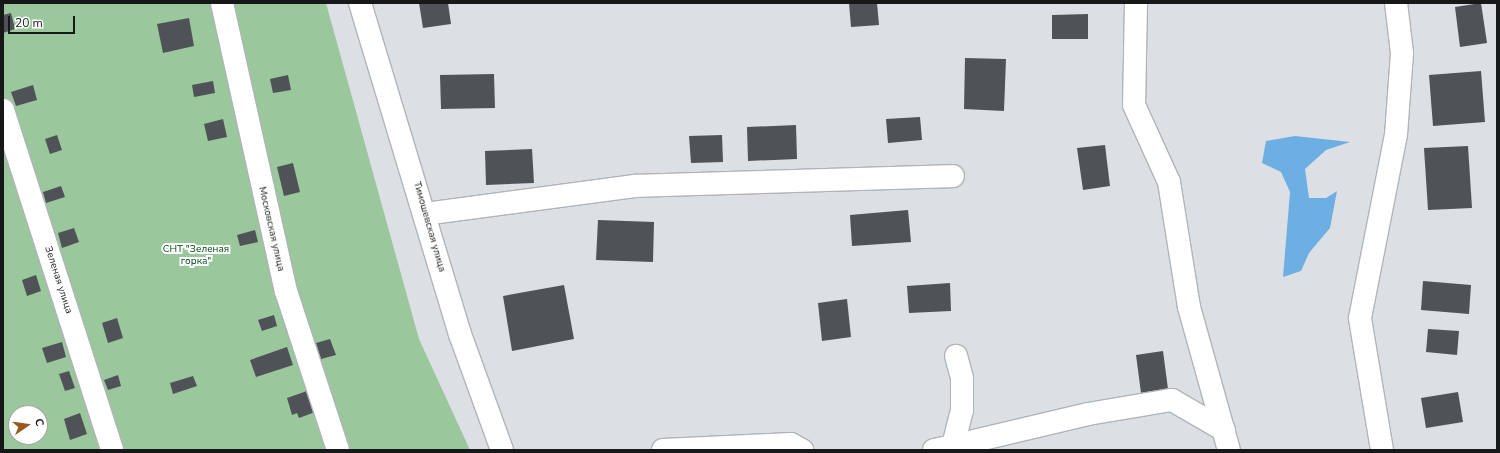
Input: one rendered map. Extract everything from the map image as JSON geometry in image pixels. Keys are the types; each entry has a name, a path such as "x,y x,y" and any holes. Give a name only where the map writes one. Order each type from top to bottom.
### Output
{"street":[{"name":"Московская улица","path":"222,3 286,291 338,450"},
{"name":"Тимошевская улица","path":"360,3 425,214 460,334 502,450"},
{"path":"1136,3 1134,105 1168,182 1189,307 1227,440"},
{"path":"1382,450 1360,318 1396,135 1402,53 1396,3"},
{"name":"Зеленая улица","path":"3,110 112,450"},
{"path":"425,214 636,186 953,176"},
{"path":"944,448 962,411 962,378 956,356"},
{"path":"944,448 1088,414 1172,400 1227,440"},
{"path":"663,450 791,444 802,450"}],"green space":[{"name":"СНТ \"Зеленая горка\"","path":"3,3 326,3 419,339 470,450 3,450"}],"water":[{"path":"1295,136 1350,142 1326,150 1305,169 1309,198 1326,198 1337,191 1330,228 1309,253 1301,271 1283,277 1290,192 1281,172 1262,163 1266,141"}],"building":[{"path":"419,3 448,3 451,24 423,28"},
{"path":"849,3 877,3 879,25 851,27"},
{"path":"1481,3 1487,43 1460,47 1455,7"},
{"path":"11,13 15,29 3,33 3,15"},
{"path":"1088,14 1088,39 1052,39 1052,15"},
{"path":"189,18 194,46 163,53 157,24"},
{"path":"965,58 1006,59 1004,111 964,109"},
{"path":"1481,71 1485,122 1433,126 1429,75"},
{"path":"494,74 495,108 441,109 440,75"},
{"path":"288,75 291,90 273,93 270,79"},
{"path":"213,81 215,93 194,97 192,85"},
{"path":"33,85 37,100 16,106 11,92"},
{"path":"920,117 922,140 888,143 886,119"},
{"path":"223,119 227,137 208,141 204,124"},
{"path":"796,125 797,159 748,161 747,127"},
{"path":"57,135 62,150 50,154 45,139"},
{"path":"722,135 723,162 691,163 689,136"},
{"path":"1105,145 1110,186 1083,190 1077,148"},
{"path":"1468,146 1472,208 1428,210 1424,148"},
{"path":"532,149 534,183 486,185 485,151"},
{"path":"293,163 300,192 284,196 277,167"},
{"path":"61,186 65,197 46,203 43,192"},
{"path":"908,210 911,242 852,246 850,215"},
{"path":"598,220 654,222 653,262 596,260"},
{"path":"74,228 79,242 62,248 58,233"},
{"path":"255,230 258,242 240,246 237,235"},
{"path":"36,275 41,291 27,296 22,280"},
{"path":"1423,281 1471,285 1469,314 1421,310"},
{"path":"950,283 951,311 909,313 907,286"},
{"path":"564,285 574,339 512,351 503,296"},
{"path":"847,299 851,337 822,341 818,303"},
{"path":"274,315 277,326 262,331 258,320"},
{"path":"117,318 123,338 108,343 102,323"},
{"path":"1428,329 1459,331 1457,355 1426,352"},
{"path":"330,339 336,355 321,359 316,343"},
{"path":"62,342 66,357 47,363 42,348"},
{"path":"287,347 293,365 256,377 250,360"},
{"path":"1163,351 1168,389 1141,393 1136,355"},
{"path":"69,371 75,388 65,391 59,374"},
{"path":"118,375 121,386 108,390 104,380"},
{"path":"193,376 197,386 173,394 170,383"},
{"path":"307,391 315,412 299,418 297,413 292,415 287,398"},
{"path":"1458,392 1463,422 1426,428 1421,398"},
{"path":"80,413 87,434 70,440 64,419"}]}
